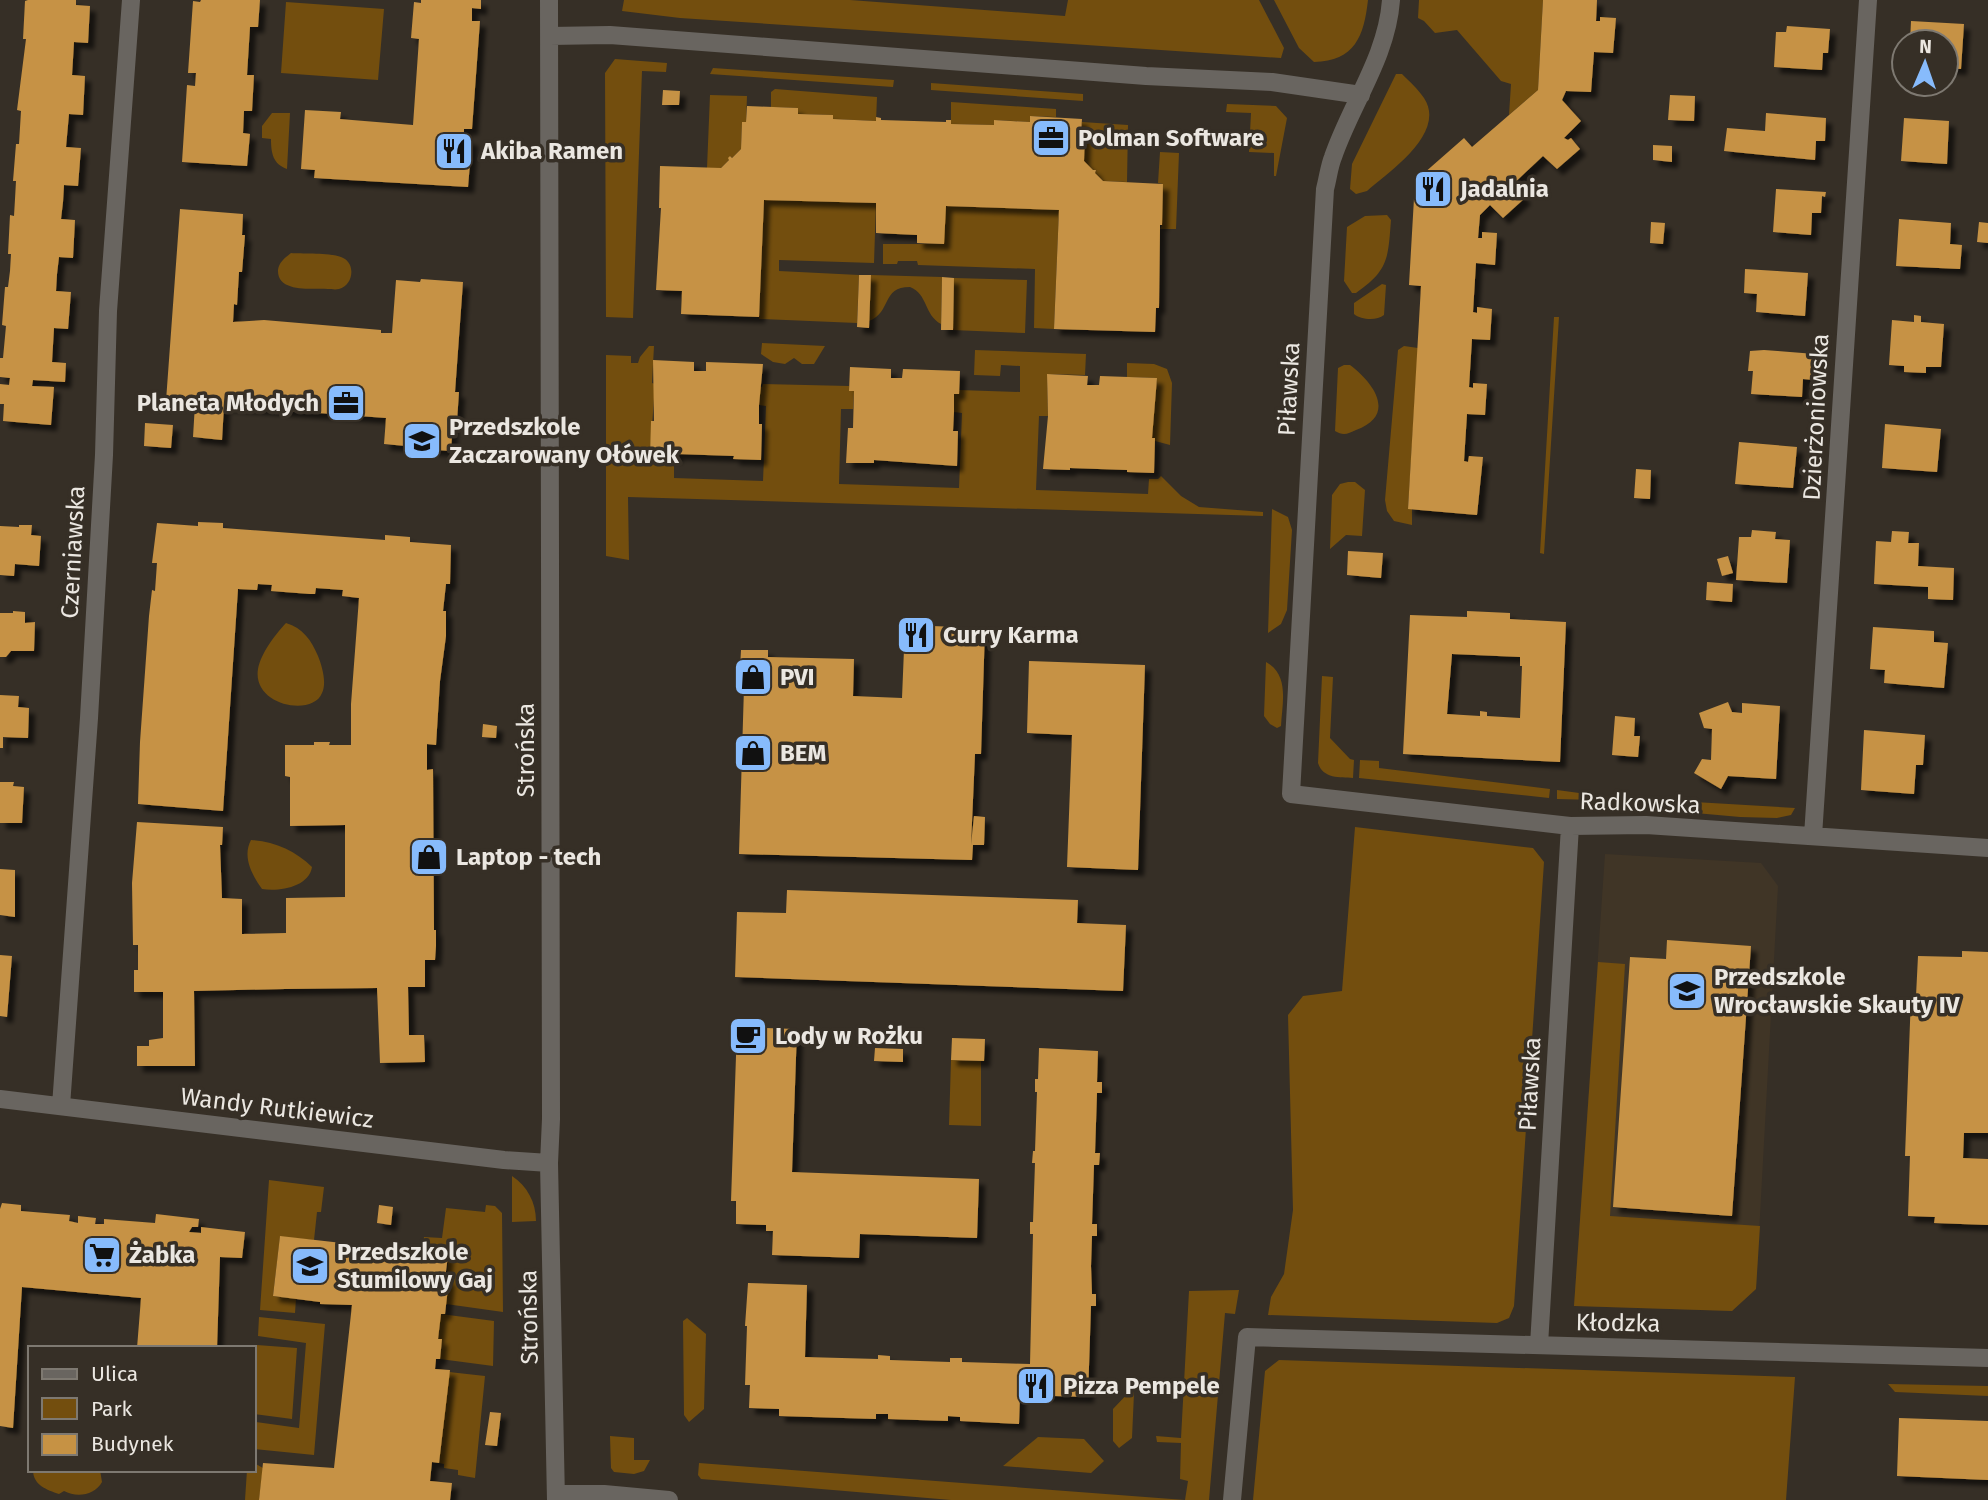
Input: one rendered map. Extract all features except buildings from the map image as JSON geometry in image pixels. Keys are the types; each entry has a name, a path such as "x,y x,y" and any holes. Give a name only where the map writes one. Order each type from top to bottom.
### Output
{"street":[{"name":"Czerniawska","path":"61,1106 89,718 104,455 108,311 131,0"},
{"name":"Strońska","path":"549,0 549,1163 556,1497"},
{"name":"Piławska","path":"1291,794 1325,189 1333,157 1390,20 1391,0"},
{"name":"Dzierżoniowska","path":"1813,836 1868,0"},
{"path":"550,36 610,35 1146,76 1272,82 1361,94"},
{"name":"Radkowska","path":"1291,794 1570,825 1646,825 1988,848"},
{"name":"Piławska","path":"1539,1345 1570,825"},
{"name":"Wandy Rutkiewicz","path":"0,1099 504,1160 549,1163"},
{"name":"Kłodzka","path":"1232,1500 1247,1336 1988,1358"},
{"path":"556,1497 604,1494 669,1500"}],"shaded area":[{"path":"1605,854 1761,863 1778,886 1756,1289 1732,1311 1574,1306"}],"green space":[{"path":"624,0 850,0 1065,16 1068,0 1259,0 1284,48 1281,58 680,18 622,11"},
{"path":"1274,0 1368,0 1364,25 1355,44 1339,57 1314,62 1299,48"},
{"path":"1419,0 1543,0 1538,90 1509,115 1511,84 1501,81 1457,30 1435,33 1418,18"},
{"path":"286,2 384,9 378,80 281,73"},
{"path":"615,59 667,63 666,72 642,71 633,318 606,317 605,73"},
{"path":"713,68 894,80 893,87 710,74"},
{"path":"1396,74 1402,74 1424,98 1429,111 1428,125 1422,138 1401,162 1367,191 1356,194 1350,189 1352,164"},
{"path":"931,83 1083,94 1083,101 931,90"},
{"path":"775,89 877,97 876,121 833,119 833,115 798,114 798,108 771,107 771,92"},
{"path":"710,95 747,96 741,149 732,158 730,156 721,168 707,168"},
{"path":"951,102 1056,109 1056,117 1031,116 1030,122 995,120 994,125 951,124"},
{"path":"1227,104 1276,106 1287,118 1276,176 1274,153 1249,152 1251,113 1226,112"},
{"path":"272,113 290,113 287,169 274,157 271,139 262,138 262,126"},
{"path":"1082,122 1128,125 1127,182 1103,181 1095,173 1096,170 1084,161 1085,134 1081,133"},
{"path":"1160,152 1179,153 1176,229 1160,229 1163,184 1158,183"},
{"path":"764,200 876,203 874,263 779,260 779,271 859,275 857,323 759,319"},
{"path":"946,206 1059,210 1054,329 1034,328 1035,269 918,265 917,261 883,264 883,244 943,244"},
{"path":"1387,215 1391,220 1385,262 1367,285 1352,293 1344,281 1347,227 1365,216"},
{"path":"291,253 327,254 345,259 351,267 350,280 338,289 289,286 283,283 278,270 281,262"},
{"path":"871,275 942,277 941,324 932,315 920,294 910,287 901,288 890,295 881,312 869,321"},
{"path":"954,278 1027,280 1025,333 953,330"},
{"path":"1382,284 1386,285 1384,315 1369,319 1354,314 1354,303"},
{"path":"1554,317 1559,317 1544,554 1540,553"},
{"path":"762,343 825,346 814,364 802,364 794,358 785,364 773,362 761,354"},
{"path":"649,346 654,346 652,383 655,384 650,455 674,457 674,478 763,481 766,406 759,405 760,387 763,384 849,386 849,390 854,391 853,409 841,409 839,484 959,488 962,413 954,412 954,394 959,394 959,390 1020,392 1020,366 1001,365 1000,376 974,375 975,350 1086,354 1085,375 1047,374 1048,416 1039,416 1036,490 1148,494 1149,479 1158,479 1161,476 1181,496 1199,507 1263,512 1263,516 628,497 629,560 606,556 606,355 631,356 631,363 638,363"},
{"path":"1404,346 1418,348 1408,509 1412,509 1412,525 1394,521 1387,511 1385,500 1398,350"},
{"path":"1127,363 1154,364 1167,369 1172,383 1170,445 1152,438 1157,378 1127,377"},
{"path":"1350,365 1367,381 1377,399 1378,408 1376,416 1368,424 1343,434 1335,431 1338,368"},
{"path":"1355,482 1365,490 1362,536 1346,535 1330,549 1332,495 1340,484"},
{"path":"1272,509 1288,517 1292,530 1287,610 1281,624 1268,633"},
{"path":"286,623 302,631 318,656 322,669 322,693 307,705 284,704 273,699 264,692 259,682 258,669 262,657"},
{"path":"1266,662 1279,674 1282,682 1281,726 1277,728 1264,716"},
{"path":"1322,676 1333,677 1330,738 1354,760 1353,778 1328,775 1318,763"},
{"path":"1360,760 1379,761 1379,768 1550,789 1549,798 1359,778"},
{"path":"1557,790 1609,797 1795,808 1791,815 1777,818 1740,817 1684,812 1634,801 1557,799"},
{"path":"1355,827 1533,848 1544,862 1514,1306 1509,1318 1497,1323 1268,1315 1271,1297 1284,1274 1293,1210 1288,1015 1303,996 1342,991"},
{"path":"251,840 268,842 292,852 312,867 310,874 292,887 262,889 248,859"},
{"path":"1598,962 1625,964 1610,1216 1760,1226 1756,1289 1732,1311 1574,1306"},
{"path":"951,1060 981,1061 981,1126 949,1125"},
{"path":"512,1176 530,1195 536,1221 512,1222"},
{"path":"269,1180 324,1187 321,1212 317,1212 314,1240 280,1237 273,1296 296,1299 295,1313 260,1310"},
{"path":"486,1205 495,1206 502,1213 503,1312 446,1304 448,1255 422,1252 424,1237 442,1238 446,1208 485,1212"},
{"path":"1239,1290 1235,1314 1225,1313 1209,1500 1185,1500 1188,1481 1180,1479 1181,1443 1157,1442 1156,1436 1181,1438 1189,1291"},
{"path":"441,1314 494,1321 493,1366 440,1359 442,1340 438,1339"},
{"path":"259,1317 325,1324 314,1455 256,1449 256,1422 299,1428 306,1343 258,1336"},
{"path":"687,1318 706,1334 704,1409 689,1422 684,1415 683,1321"},
{"path":"257,1345 297,1348 292,1419 256,1414"},
{"path":"1279,1360 1795,1377 1786,1500 1253,1500 1265,1371"},
{"path":"449,1372 485,1376 475,1478 458,1475 458,1470 444,1468 444,1464 439,1463"},
{"path":"1888,1384 1988,1386 1988,1396 1895,1392"},
{"path":"1131,1390 1134,1393 1132,1438 1119,1448 1113,1441 1113,1409"},
{"path":"610,1436 634,1438 634,1460 650,1460 644,1471 634,1474 614,1472 611,1468"},
{"path":"1038,1437 1084,1439 1104,1461 1091,1473 1003,1466"},
{"path":"699,1463 1185,1500 951,1500 701,1479 698,1475"},
{"path":"256,1464 263,1468 259,1500 245,1500 247,1472 256,1472"},
{"path":"33,1472 100,1472 102,1482 95,1490 85,1494 64,1491 59,1494 38,1483"}],"place":[{"name":"Polman Software","path":"1051,138"},
{"name":"Akiba Ramen","path":"454,151"},
{"name":"Jadalnia","path":"1433,189"},
{"name":"Planeta Młodych","path":"346,403"},
{"name":"Przedszkole Zaczarowany Ołówek","path":"422,441"},
{"name":"Curry Karma","path":"916,635"},
{"name":"PVI","path":"753,677"},
{"name":"BEM","path":"753,753"},
{"name":"Laptop - tech","path":"429,857"},
{"name":"Przedszkole Wrocławskie Skauty IV","path":"1687,991"},
{"name":"Lody w Rożku","path":"748,1036"},
{"name":"Żabka","path":"102,1255"},
{"name":"Przedszkole Stumilowy Gaj","path":"310,1266"},
{"name":"Pizza Pempele","path":"1036,1386"}]}
